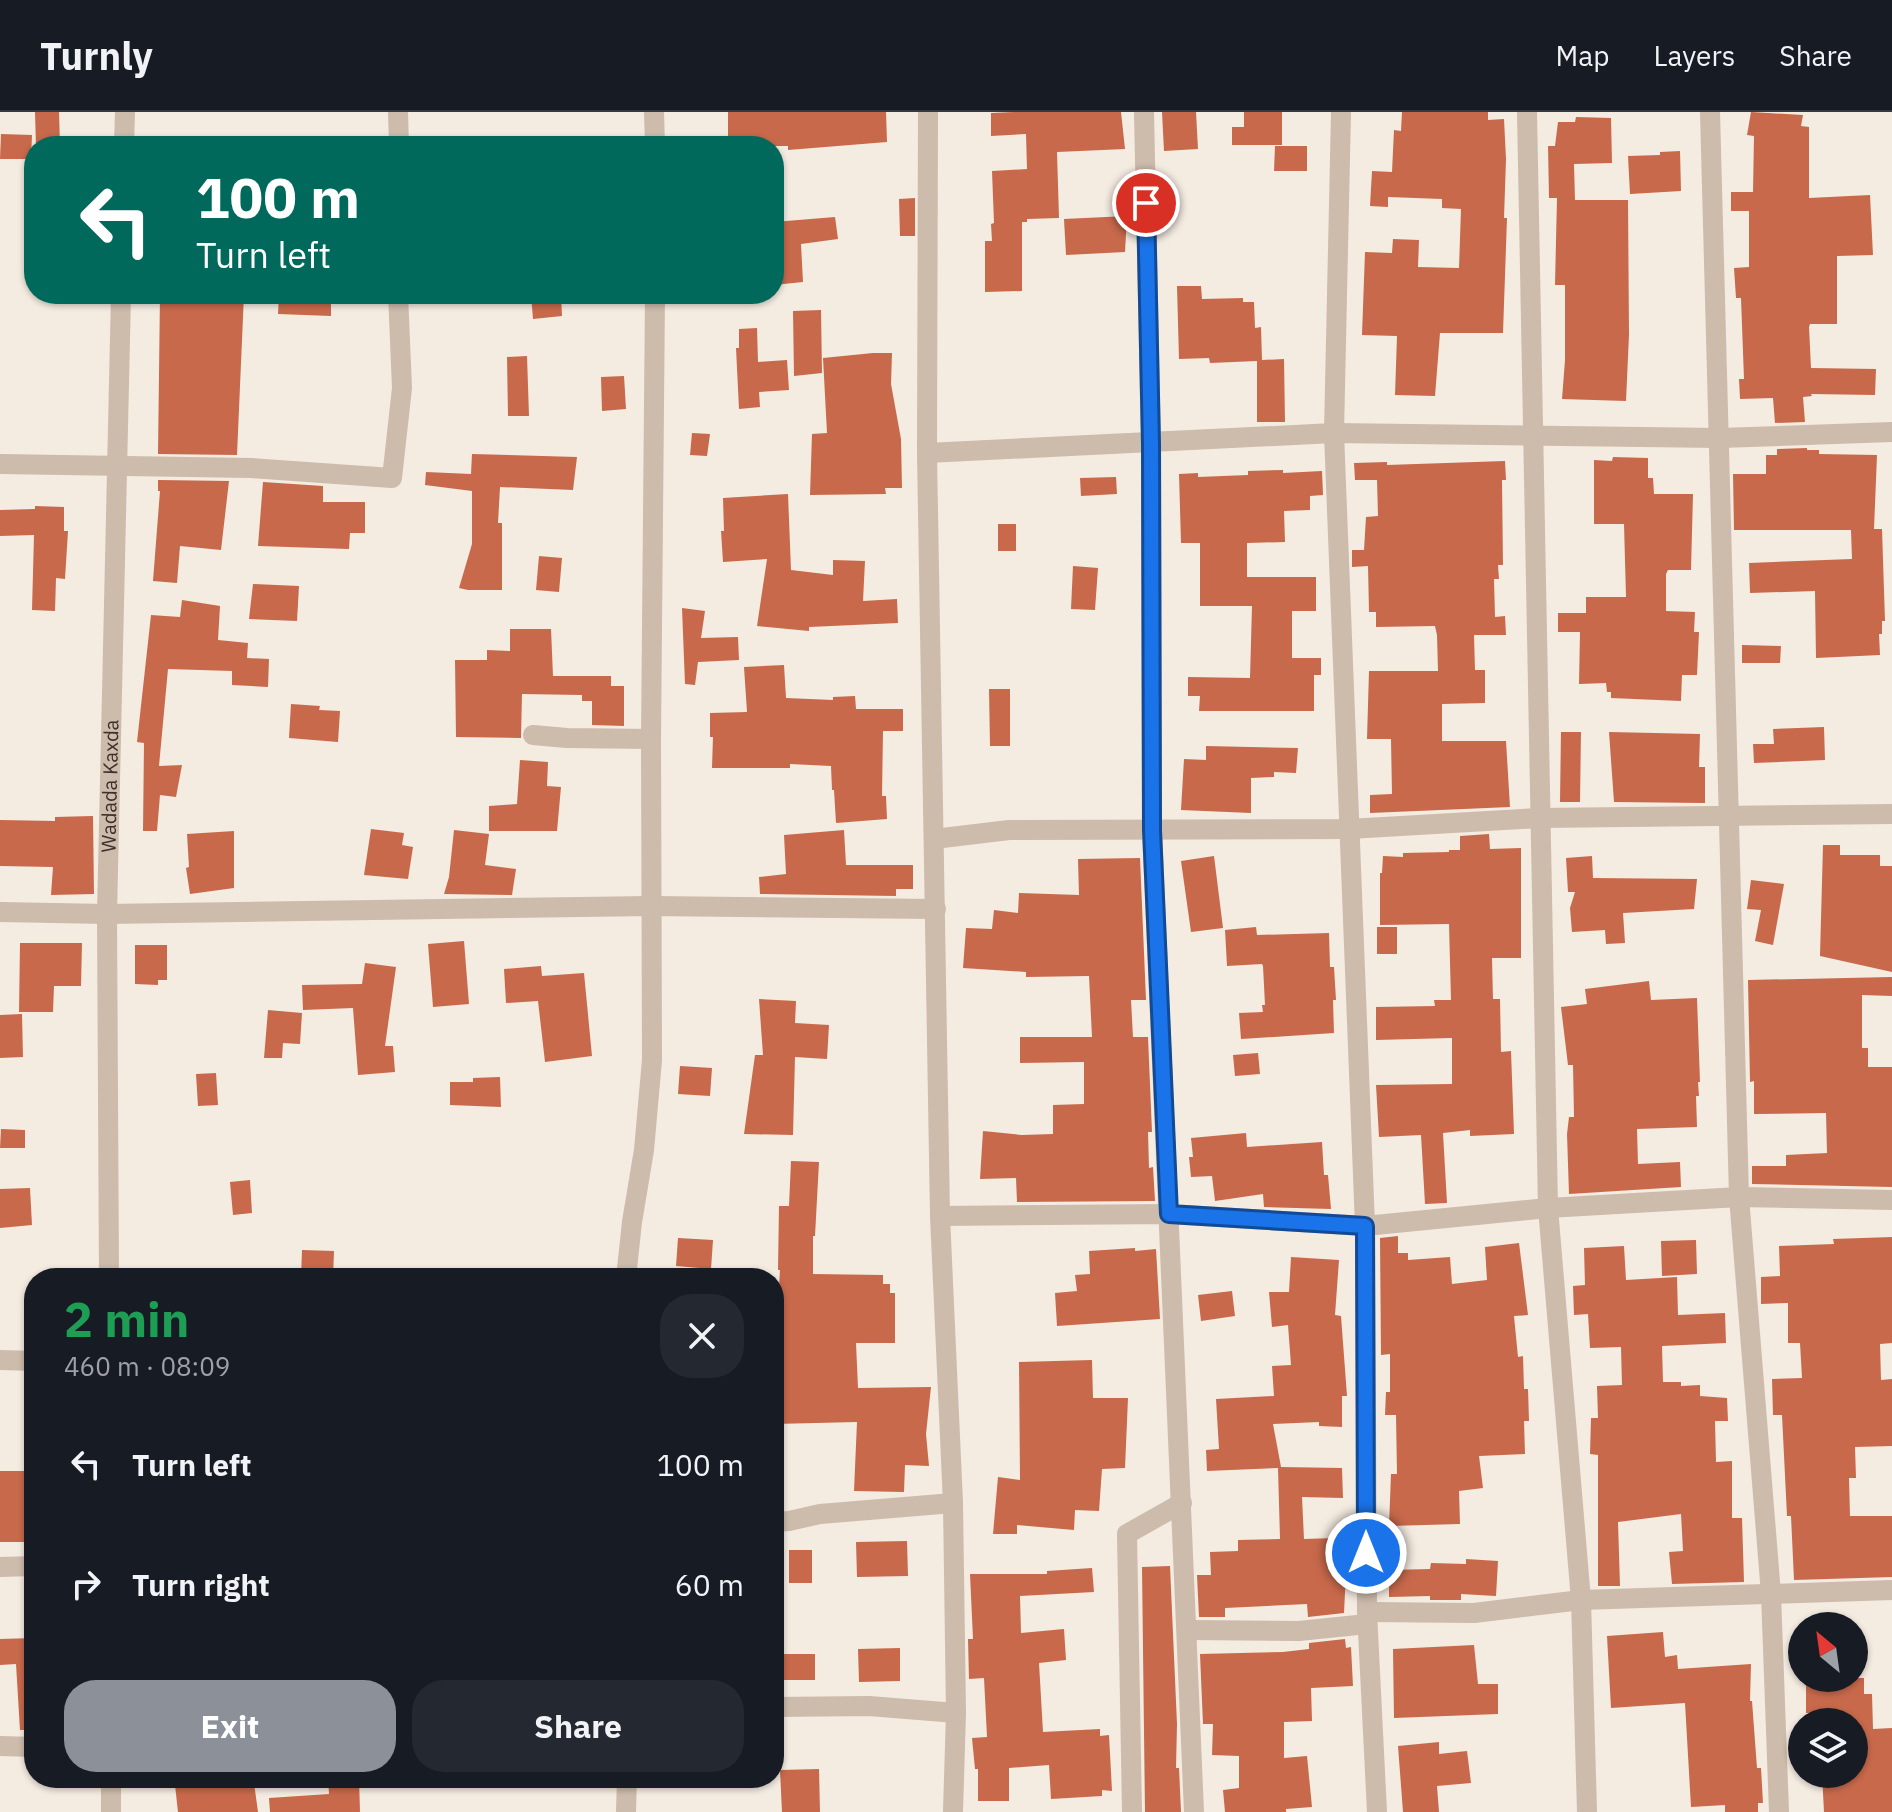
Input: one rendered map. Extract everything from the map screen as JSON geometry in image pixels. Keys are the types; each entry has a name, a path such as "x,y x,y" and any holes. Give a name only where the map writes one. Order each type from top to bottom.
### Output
{"street":[{"path":"124,136 125,112"},
{"path":"398,112 399,136"},
{"path":"654,112 655,136"},
{"path":"928,112 927,453 940,1216 953,1503 956,1713 953,1812"},
{"path":"1144,112 1151,444 1152,830 1194,1812"},
{"path":"1341,112 1334,433 1365,1226 1367,1618 1377,1812"},
{"path":"1527,112 1548,1208 1581,1600 1587,1812"},
{"path":"1710,112 1739,1197 1771,1594 1779,1812"},
{"name":"Wadada Kaxda","path":"109,1268 107,914 121,304"},
{"path":"0,464 251,468 392,478 402,388 398,304"},
{"path":"627,1268 644,1150 652,1060 655,304"},
{"path":"927,453 1334,433 1720,438 1892,432"},
{"path":"533,735 651,739"},
{"path":"934,839 1009,830 1349,829 1539,818 1892,814"},
{"path":"0,912 107,914 651,906 936,909"},
{"path":"940,1216 1169,1214 1365,1226 1548,1208 1739,1197 1892,1200"},
{"path":"0,1360 24,1361"},
{"path":"784,1521 820,1514 953,1503"},
{"path":"1132,1812 1127,1534 1182,1503"},
{"path":"0,1567 24,1566"},
{"path":"1187,1630 1299,1631 1367,1618 1474,1613 1581,1600 1892,1590"},
{"path":"784,1707 869,1706 956,1713"},
{"path":"0,1746 24,1747"},
{"path":"111,1788 111,1812"},
{"path":"626,1812 627,1788"}],"building":[{"path":"35,112 59,112 60,136 36,136"},
{"path":"728,112 886,112 887,142 788,150 788,146 784,146 784,136 728,136"},
{"path":"1121,112 1125,149 1057,152 1059,218 1027,219 1027,222 1022,222 1022,291 985,292 985,241 992,241 991,224 994,223 992,171 1027,169 1026,134 991,136 991,113"},
{"path":"1162,112 1196,112 1198,149 1164,151"},
{"path":"1244,112 1282,112 1282,145 1232,145 1232,127 1244,127"},
{"path":"1402,112 1488,112 1488,120 1504,119 1504,218 1507,218 1503,333 1440,333 1435,396 1395,395 1397,336 1362,335 1365,252 1392,253 1393,239 1419,240 1418,267 1459,268 1461,209 1442,208 1442,199 1388,197 1388,207 1370,206 1372,171 1392,172 1394,130 1401,131"},
{"path":"1751,112 1803,115 1801,126 1809,127 1809,198 1870,195 1873,255 1837,256 1837,324 1810,324 1809,327 1811,368 1876,369 1875,395 1811,394 1803,397 1805,422 1775,423 1773,398 1740,399 1739,379 1744,379 1741,298 1736,298 1734,268 1749,267 1749,211 1731,211 1731,192 1753,192 1754,136 1747,135"},
{"path":"1576,117 1611,118 1612,163 1574,164 1575,200 1628,200 1626,401 1562,399 1565,285 1555,285 1557,198 1549,198 1548,146 1555,146 1558,122 1575,122"},
{"path":"1,134 32,135 24,136 24,159 0,159"},
{"path":"1275,146 1307,146 1307,171 1274,171"},
{"path":"1680,151 1681,191 1630,194 1628,156"},
{"path":"915,198 915,236 900,236 899,199"},
{"path":"1127,216 1125,252 1066,255 1064,219"},
{"path":"835,217 838,239 801,244 803,282 784,284 784,221"},
{"path":"1177,286 1201,286 1202,299 1243,298 1243,302 1254,302 1255,328 1261,327 1262,360 1284,359 1285,422 1257,422 1257,361 1210,363 1209,358 1179,359"},
{"path":"160,304 244,304 237,455 158,454"},
{"path":"278,304 331,304 331,316 278,314"},
{"path":"532,304 561,304 562,316 533,319"},
{"path":"821,310 822,373 794,376 793,311"},
{"path":"757,328 758,362 787,360 789,390 759,392 760,407 739,409 736,348 739,348 739,329"},
{"path":"892,353 891,384 901,439 902,488 885,488 886,494 810,495 812,434 827,433 823,358"},
{"path":"527,356 529,416 508,416 507,357"},
{"path":"624,376 626,409 602,411 601,377"},
{"path":"692,433 710,434 707,456 690,455"},
{"path":"1777,449 1819,450 1819,454 1877,455 1874,529 1882,529 1885,621 1882,621 1882,634 1879,634 1880,655 1816,658 1815,591 1750,593 1749,563 1852,559 1851,530 1734,530 1733,474 1766,474 1766,455 1777,455"},
{"path":"472,454 577,457 573,490 500,487 498,523 502,523 502,590 459,588 472,544 472,491 425,485 426,472 471,474"},
{"path":"1613,457 1648,458 1648,478 1653,478 1654,494 1693,494 1691,570 1668,570 1666,574 1666,611 1695,612 1694,632 1699,632 1697,675 1682,675 1681,701 1611,698 1606,683 1579,684 1580,632 1558,632 1558,613 1586,613 1586,597 1626,597 1624,524 1594,524 1594,460 1612,461"},
{"path":"1505,461 1506,480 1502,480 1503,565 1498,565 1499,579 1494,579 1495,617 1505,616 1506,635 1474,635 1475,670 1485,670 1485,703 1442,704 1442,741 1506,741 1510,807 1370,813 1370,795 1392,794 1391,739 1367,739 1369,671 1438,671 1437,635 1435,626 1376,627 1376,612 1369,612 1368,566 1352,567 1352,550 1364,550 1366,517 1378,516 1377,480 1355,480 1354,463 1387,462 1387,465"},
{"path":"1283,470 1283,473 1322,471 1323,495 1310,496 1310,510 1284,511 1285,542 1247,543 1247,577 1316,577 1316,611 1292,611 1292,658 1321,658 1321,675 1314,675 1314,711 1199,711 1200,696 1188,696 1188,677 1250,678 1252,606 1200,606 1200,543 1181,543 1179,474 1198,473 1198,477"},
{"path":"1116,477 1117,494 1081,496 1080,478"},
{"path":"158,480 229,481 221,550 180,546 177,583 153,581 160,491"},
{"path":"263,482 323,486 323,502 365,502 365,533 350,533 349,549 258,546"},
{"path":"788,494 791,570 833,575 833,560 865,561 863,601 897,599 898,623 809,627 809,631 757,626 767,559 723,562 723,498"},
{"path":"35,506 64,507 64,531 68,531 65,579 56,578 55,611 32,610 34,535 0,536 0,510 35,509"},
{"path":"998,524 1016,524 1016,551 998,551"},
{"path":"539,556 562,558 559,592 536,590"},
{"path":"1073,566 1098,568 1095,610 1071,609"},
{"path":"253,584 299,586 297,621 249,619"},
{"path":"182,600 220,606 218,640 248,643 247,658 269,659 268,687 232,685 232,671 168,669 159,766 182,765 176,797 160,795 157,831 143,831 144,743 137,742 151,615 180,617"},
{"path":"682,608 705,611 701,638 738,637 739,660 698,662 695,685 685,684"},
{"path":"510,629 551,629 553,676 611,676 611,686 624,686 624,726 592,725 592,701 582,701 582,695 522,694 521,738 456,737 455,660 487,660 487,650 510,651"},
{"path":"1742,645 1781,646 1780,663 1742,663"},
{"path":"784,665 786,698 833,700 833,697 855,696 856,709 903,709 903,731 883,731 882,796 886,796 887,819 836,823 831,766 790,764 790,768 712,768 710,713 747,712 744,667"},
{"path":"989,689 1010,689 1010,746 990,746"},
{"path":"291,704 340,711 338,742 289,738"},
{"path":"1824,727 1825,760 1754,763 1753,744 1774,744 1773,729"},
{"path":"1561,732 1581,732 1580,802 1560,802"},
{"path":"1609,732 1700,734 1699,767 1705,767 1705,803 1614,802"},
{"path":"1206,746 1298,748 1296,773 1274,772 1274,777 1251,778 1251,813 1181,810 1184,759 1206,760"},
{"path":"520,760 548,762 547,786 561,787 557,831 489,831 489,806 517,804"},
{"path":"93,816 94,894 51,895 53,867 0,866 0,820 55,821 55,817"},
{"path":"371,829 404,833 402,845 413,847 408,879 364,875"},
{"path":"454,830 489,834 485,865 516,869 512,895 444,894"},
{"path":"844,830 846,865 913,865 913,889 896,889 896,896 760,894 759,877 786,874 784,835"},
{"path":"234,831 234,888 190,894 186,868 189,867 187,834"},
{"path":"1489,834 1490,849 1521,848 1521,958 1492,958 1493,999 1500,999 1501,1052 1511,1051 1514,1134 1470,1136 1470,1130 1443,1133 1447,1203 1425,1204 1421,1135 1379,1137 1376,1085 1452,1084 1452,1038 1376,1040 1376,1007 1435,1006 1434,1000 1451,1000 1449,924 1380,925 1380,873 1383,856 1403,857 1403,853 1460,850 1460,836"},
{"path":"1823,845 1840,845 1840,855 1880,855 1880,866 1892,866 1892,972 1820,956"},
{"path":"1214,856 1223,928 1191,932 1181,861"},
{"path":"1592,856 1593,878 1697,879 1694,909 1623,913 1625,943 1606,944 1605,930 1572,932 1570,908 1575,892 1568,892 1566,858"},
{"path":"1140,858 1146,1000 1131,1000 1133,1037 1148,1037 1152,1132 1148,1132 1149,1168 1153,1167 1155,1201 1017,1202 1016,1178 980,1179 983,1131 1053,1134 1053,1105 1084,1104 1084,1062 1020,1063 1020,1037 1092,1037 1089,976 1026,977 1026,972 963,968 966,928 992,929 994,910 1018,913 1019,893 1079,895 1078,859"},
{"path":"1751,880 1784,884 1773,945 1755,941 1761,910 1747,909"},
{"path":"1256,927 1257,935 1329,933 1330,967 1334,967 1336,1000 1333,1000 1334,1033 1241,1039 1239,1013 1263,1012 1263,966 1227,966 1225,930"},
{"path":"1377,927 1397,927 1397,954 1377,954"},
{"path":"464,941 469,1004 433,1007 428,944"},
{"path":"20,943 82,943 81,986 54,986 53,1012 19,1012"},
{"path":"135,945 167,945 167,980 158,980 158,985 135,984"},
{"path":"365,963 396,967 385,1046 393,1046 395,1072 358,1075 353,1008 303,1010 302,985 362,984"},
{"path":"541,966 542,976 584,973 592,1056 545,1062 538,1001 506,1003 504,969"},
{"path":"1892,977 1892,996 1862,995 1862,1048 1868,1048 1868,1067 1892,1067 1892,1187 1752,1184 1752,1166 1786,1166 1786,1155 1827,1153 1826,1113 1754,1114 1754,1081 1750,1082 1748,980"},
{"path":"1649,981 1651,1000 1697,998 1700,1082 1699,1096 1696,1096 1697,1127 1637,1129 1638,1164 1680,1162 1681,1187 1569,1194 1567,1134 1569,1117 1574,1117 1573,1065 1568,1065 1561,1007 1587,1004 1585,989"},
{"path":"759,999 796,1001 795,1023 829,1025 827,1059 795,1057 793,1135 744,1134 755,1055 763,1055"},
{"path":"268,1010 302,1013 300,1044 283,1043 282,1058 264,1058"},
{"path":"22,1014 23,1057 0,1058 0,1015"},
{"path":"1258,1053 1260,1074 1235,1076 1233,1055"},
{"path":"680,1066 712,1068 710,1096 678,1094"},
{"path":"216,1073 218,1105 198,1106 196,1074"},
{"path":"500,1077 501,1107 450,1105 450,1082"},
{"path":"1,1129 25,1130 25,1148 0,1148"},
{"path":"1246,1133 1247,1147 1322,1142 1324,1175 1328,1175 1331,1209 1264,1207 1263,1194 1215,1201 1212,1176 1191,1177 1191,1138"},
{"path":"791,1161 819,1162 813,1274 883,1275 883,1284 890,1284 890,1293 895,1293 895,1343 856,1343 858,1388 931,1387 926,1434 929,1466 905,1465 904,1492 854,1491 857,1422 784,1424 784,1268 778,1268 779,1206 789,1206"},
{"path":"250,1180 252,1213 233,1215 230,1182"},
{"path":"30,1188 32,1225 0,1228 0,1189"},
{"path":"1398,1236 1398,1253 1408,1253 1408,1260 1450,1257 1452,1284 1487,1280 1485,1247 1519,1243 1528,1315 1514,1316 1518,1357 1523,1356 1524,1389 1528,1389 1529,1421 1524,1421 1525,1454 1479,1456 1483,1488 1459,1491 1460,1524 1389,1526 1391,1474 1397,1474 1396,1415 1385,1415 1386,1392 1390,1392 1390,1354 1381,1355 1380,1238"},
{"path":"1892,1237 1892,1343 1880,1344 1881,1380 1892,1379 1892,1446 1855,1447 1856,1478 1849,1478 1850,1516 1892,1516 1892,1577 1794,1580 1782,1415 1773,1415 1772,1379 1802,1378 1800,1343 1788,1343 1788,1303 1761,1304 1761,1277 1780,1276 1779,1246 1834,1244 1833,1239"},
{"path":"678,1238 713,1240 711,1268 676,1266"},
{"path":"1696,1240 1697,1274 1662,1276 1661,1241"},
{"path":"1624,1246 1626,1280 1677,1277 1678,1315 1725,1313 1726,1343 1662,1346 1663,1382 1681,1382 1681,1386 1700,1385 1700,1396 1727,1398 1728,1421 1715,1421 1716,1462 1732,1461 1732,1518 1742,1518 1744,1582 1672,1584 1669,1552 1683,1551 1681,1514 1618,1522 1620,1586 1598,1586 1598,1455 1590,1454 1591,1418 1598,1418 1597,1386 1622,1385 1621,1347 1590,1348 1588,1314 1574,1315 1573,1286 1585,1285 1584,1248"},
{"path":"1135,1248 1135,1251 1156,1249 1160,1319 1057,1326 1055,1293 1077,1291 1075,1275 1090,1274 1089,1251"},
{"path":"302,1250 334,1251 333,1268 301,1268"},
{"path":"1291,1257 1339,1260 1335,1315 1341,1316 1347,1396 1342,1396 1342,1427 1319,1426 1319,1422 1273,1424 1281,1467 1342,1468 1343,1498 1302,1497 1304,1539 1335,1538 1334,1551 1347,1552 1344,1613 1308,1617 1307,1604 1225,1608 1225,1617 1199,1617 1197,1575 1211,1575 1210,1552 1238,1551 1238,1540 1280,1539 1278,1468 1207,1471 1206,1450 1219,1449 1216,1399 1274,1396 1272,1366 1291,1365 1288,1325 1272,1327 1269,1292 1289,1292"},
{"path":"1232,1291 1235,1316 1201,1321 1198,1295"},
{"path":"1092,1360 1093,1398 1128,1398 1125,1468 1102,1469 1099,1511 1075,1510 1074,1530 1017,1525 1017,1534 993,1534 998,1477 1020,1480 1019,1362"},
{"path":"0,1471 24,1471 24,1542 0,1542"},
{"path":"907,1541 908,1576 857,1577 856,1542"},
{"path":"789,1550 812,1550 812,1583 789,1583"},
{"path":"1466,1559 1498,1561 1496,1596 1461,1594 1461,1600 1430,1600 1430,1596 1389,1597 1389,1570 1430,1569 1431,1563 1466,1564"},
{"path":"1170,1566 1176,1768 1179,1768 1181,1812 1145,1812 1142,1567"},
{"path":"1092,1568 1094,1592 1020,1596 1021,1633 1064,1629 1066,1660 1039,1663 1043,1732 1100,1729 1100,1736 1109,1735 1112,1791 1102,1790 1102,1796 1051,1799 1049,1765 1009,1768 1009,1801 978,1801 978,1769 975,1769 972,1738 987,1737 984,1678 969,1679 968,1639 973,1639 970,1574 1047,1574 1047,1571"},
{"path":"1663,1632 1665,1657 1677,1655 1678,1669 1751,1664 1750,1701 1757,1768 1761,1768 1763,1803 1758,1803 1758,1812 1725,1812 1725,1805 1691,1807 1685,1703 1611,1708 1607,1636"},
{"path":"24,1638 24,1730 20,1730 16,1664 0,1665 0,1639"},
{"path":"1345,1639 1346,1648 1351,1647 1353,1686 1311,1688 1312,1721 1284,1722 1284,1758 1307,1756 1312,1807 1286,1809 1286,1812 1225,1812 1223,1790 1239,1788 1239,1756 1212,1755 1213,1724 1203,1724 1200,1654 1283,1652 1309,1649 1309,1643"},
{"path":"1474,1645 1478,1684 1498,1684 1498,1714 1394,1718 1393,1649"},
{"path":"900,1648 900,1681 859,1682 858,1649"},
{"path":"784,1654 815,1654 815,1680 784,1680"},
{"path":"1806,1692 1872,1694 1873,1729 1892,1728 1892,1812 1824,1812 1823,1788 1868,1788 1868,1708 1806,1708"},
{"path":"1439,1742 1439,1754 1467,1751 1471,1783 1437,1786 1439,1812 1403,1812 1398,1746"},
{"path":"819,1769 820,1812 782,1812 784,1770"},
{"path":"175,1788 255,1788 258,1812 178,1812"},
{"path":"329,1788 359,1788 360,1812 270,1812 269,1798 329,1794"}],"route":[{"path":"1146,203 1151,444 1152,830 1169,1214 1365,1226 1366,1553"}]}
